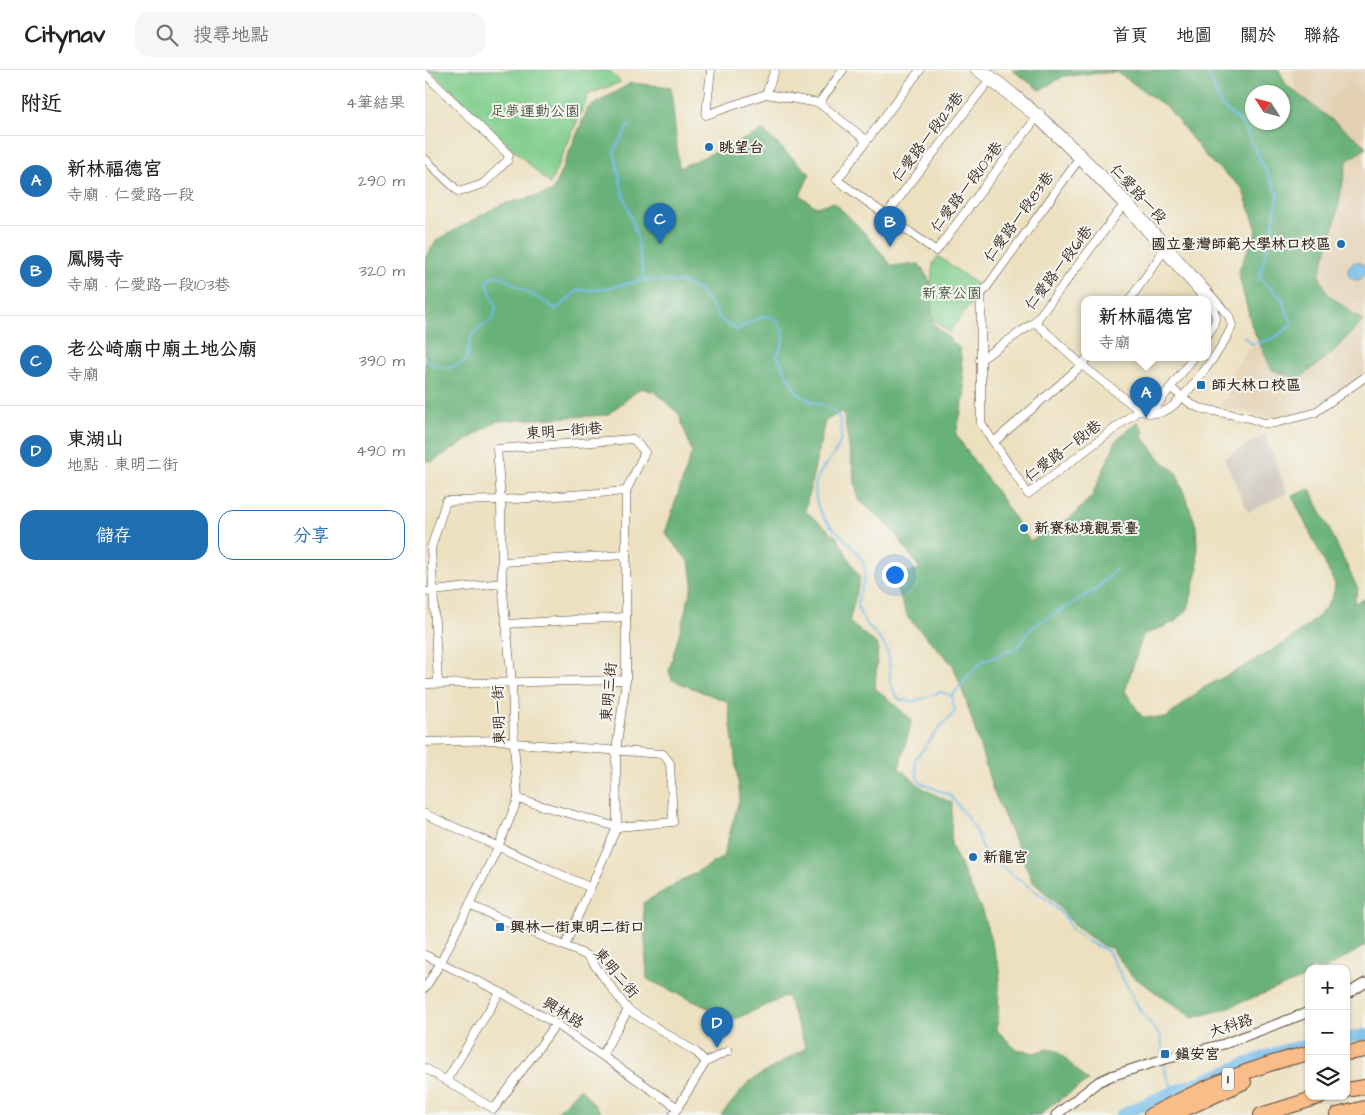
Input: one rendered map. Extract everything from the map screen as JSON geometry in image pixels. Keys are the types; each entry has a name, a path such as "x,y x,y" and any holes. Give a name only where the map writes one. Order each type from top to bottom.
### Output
{"highway":[{"path":"1350,1044 1365,1042"},
{"path":"1350,1052 1365,1050"},
{"name":"1","path":"1151,1115 1195,1092 1245,1072 1305,1054"},
{"name":"1","path":"1172,1115 1247,1081 1305,1062"},
{"path":"1350,1089 1365,1087"},
{"path":"1261,1115 1310,1100"},
{"path":"1337,1115 1365,1108"}],"street":[{"path":"711,70 706,115 766,94 819,103 866,140 920,70"},
{"path":"766,94 775,70"},
{"path":"819,103 843,70"},
{"name":"仁愛路一段","path":"975,70 991,78 1038,116 1125,202 1208,296"},
{"name":"仁愛路一段","path":"985,70 991,78"},
{"path":"425,74 509,155 507,161 483,184 459,192 425,159"},
{"name":"仁愛路一段123巷","path":"886,215 991,78"},
{"name":"仁愛路一段103巷","path":"866,140 837,180 936,252 1038,116"},
{"name":"仁愛路一段83巷","path":"994,442 981,423 979,360 981,295 1080,157"},
{"name":"仁愛路一段61巷","path":"979,360 1035,322 1125,202"},
{"path":"1131,296 1166,249"},
{"name":"仁愛路一段","path":"1166,249 1203,296"},
{"name":"仁愛路一段","path":"1211,299 1231,321 1232,326 1211,360"},
{"name":"仁愛路一段","path":"1211,307 1215,312 1216,319 1211,330"},
{"path":"1035,322 1082,365 1139,410 1157,404 1191,361"},
{"path":"994,442 1085,361"},
{"name":"仁愛路一段","path":"1139,410 1149,414 1167,410 1183,397 1210,361"},
{"path":"1171,388 1199,408 1250,418 1263,423 1275,423 1314,413 1365,376"},
{"name":"仁愛路一段1巷","path":"994,442 1028,494 1139,410"},
{"name":"東明一街1巷","path":"497,449 633,439"},
{"name":"東明三街","path":"565,946 589,887 617,827 616,751 626,680 626,491 645,452 633,439"},
{"name":"東明一街","path":"425,988 440,964 498,847 518,799 512,683 502,584 501,500 497,449"},
{"path":"438,683 429,591 431,548 446,501 501,500 626,491"},
{"path":"503,562 626,555"},
{"path":"429,591 502,584"},
{"path":"506,624 626,617"},
{"path":"425,684 626,680"},
{"path":"425,742 503,740 514,743 663,754 670,763 673,822 617,827 518,799"},
{"path":"425,814 589,887"},
{"name":"東明二街","path":"469,905 588,956 628,1010 697,1052 705,1062"},
{"name":"興林路","path":"425,955 500,992 556,1024 678,1108"},
{"path":"1350,993 1365,984"},
{"path":"445,1081 500,992"},
{"path":"602,1055 628,1010"},
{"name":"大科路","path":"1056,1115 1098,1082 1111,1076 1243,1038 1305,1014"},
{"path":"425,1068 494,1109 556,1024"},
{"path":"673,1115 705,1062 728,1051"}],"shaded area":[{"name":"國立臺灣師範大學林口校區","path":"1292,70 1365,70 1365,375 1331,397 1299,414 1274,419 1220,406 1231,390 1223,384 1249,349 1278,340 1304,131"},
{"path":"1265,435 1287,493 1248,512 1224,458"}],"green space":[{"name":"足夢運動公園","path":"430,70 609,70 621,82 589,94 550,184"},
{"path":"1012,70 1279,70 1286,85 1245,85 1245,130 1290,130 1290,88 1365,145 1365,149 1347,161 1335,223 1319,276 1328,294 1363,321 1332,353 1299,379 1272,370 1252,327 1238,272 1257,230 1242,188 1208,159 1169,109 1117,72 1064,76 1040,90"},
{"path":"631,83 671,87 679,168 763,131 810,174 800,195 816,207 834,202 863,231 892,266 919,264 930,281 933,323 960,349 965,394 956,434 1030,541 1070,518 1092,496 1117,439 1138,422 1144,432 1142,436 1162,461 1176,472 1196,525 1198,570 1188,609 1175,622 1143,635 1125,691 1142,717 1166,718 1205,687 1260,657 1302,630 1319,615 1331,599 1335,584 1292,496 1310,489 1358,589 1354,603 1365,599 1365,946 1332,965 1305,965 1305,978 1224,1009 1193,1018 1132,976 1111,948 1103,946 1076,927 1057,904 1032,881 993,790 966,700 953,665 908,618 892,576 920,569 893,530 858,499 843,411 825,421 805,511 837,537 860,579 849,622 878,645 875,688 912,720 899,768 924,789 952,803 951,845 982,911 1000,971 997,1030 1016,1049 1034,1053 1047,1049 1057,1051 1088,1081 1050,1106 1041,1115 721,1115 750,1081 806,1048 787,996 733,1020 647,979 643,903 723,857 740,797 728,702 672,680 669,671 693,583 689,562 665,533 692,452 679,414 655,392 641,388 607,415 497,421 432,462 425,460 425,258 437,240 500,205 552,192 588,108"},
{"name":"新寮公園","path":"938,256 983,289 949,332 928,316 933,264"},
{"path":"580,1088 603,1115 554,1115"}],"water":[{"path":"1353,262 1361,262 1366,267 1364,278 1353,280 1348,275 1348,267"}],"waterway":[{"path":"1203,70 1211,79 1221,106 1242,123 1278,195 1272,229 1259,278 1282,298 1292,323 1283,332 1265,341 1252,344 1244,337"},
{"path":"629,125 614,151 622,190 637,237 644,280"},
{"path":"425,360 445,368 466,361 470,339 476,330 493,319 496,307 487,283 490,277 500,276 556,309 578,290 596,290 644,280 681,282 697,289 721,320 737,330 762,317 766,316 774,319 780,325 784,334 777,356 792,385 802,397 831,410 840,420 841,436 839,445 819,474 816,482 817,502 824,518 848,542 863,562 865,574 858,606 863,618 887,650 892,687 900,700 914,701 941,692 952,696 955,711 935,733 915,760 917,777 921,783 950,795 975,828 985,855 1049,901 1066,918 1072,930 1091,943 1108,951 1141,1012 1161,1037 1163,1056"},
{"path":"952,696 971,672 983,661 1017,648 1032,627 1095,590 1116,569"},
{"path":"1350,1037 1365,1035"},
{"path":"1122,1115 1169,1094 1251,1062 1285,1050 1305,1046"},
{"path":"1164,1063 1166,1074 1174,1091"}],"place":[{"name":"眺望台","path":"709,147"},
{"name":"老公崎廟中廟土地公廟","path":"660,244"},
{"name":"國立臺灣師範大學林口校區","path":"1341,244"},
{"name":"鳳陽寺","path":"890,247"},
{"name":"師大林口校區","path":"1201,385"},
{"name":"新林福德宮","path":"1146,418"},
{"name":"新寮秘境觀景臺","path":"1024,528"},
{"name":"新龍宮","path":"973,857"},
{"name":"興林一街東明二街口","path":"500,927"},
{"name":"東湖山","path":"717,1048"},
{"name":"鎮安宮","path":"1165,1054"}]}
